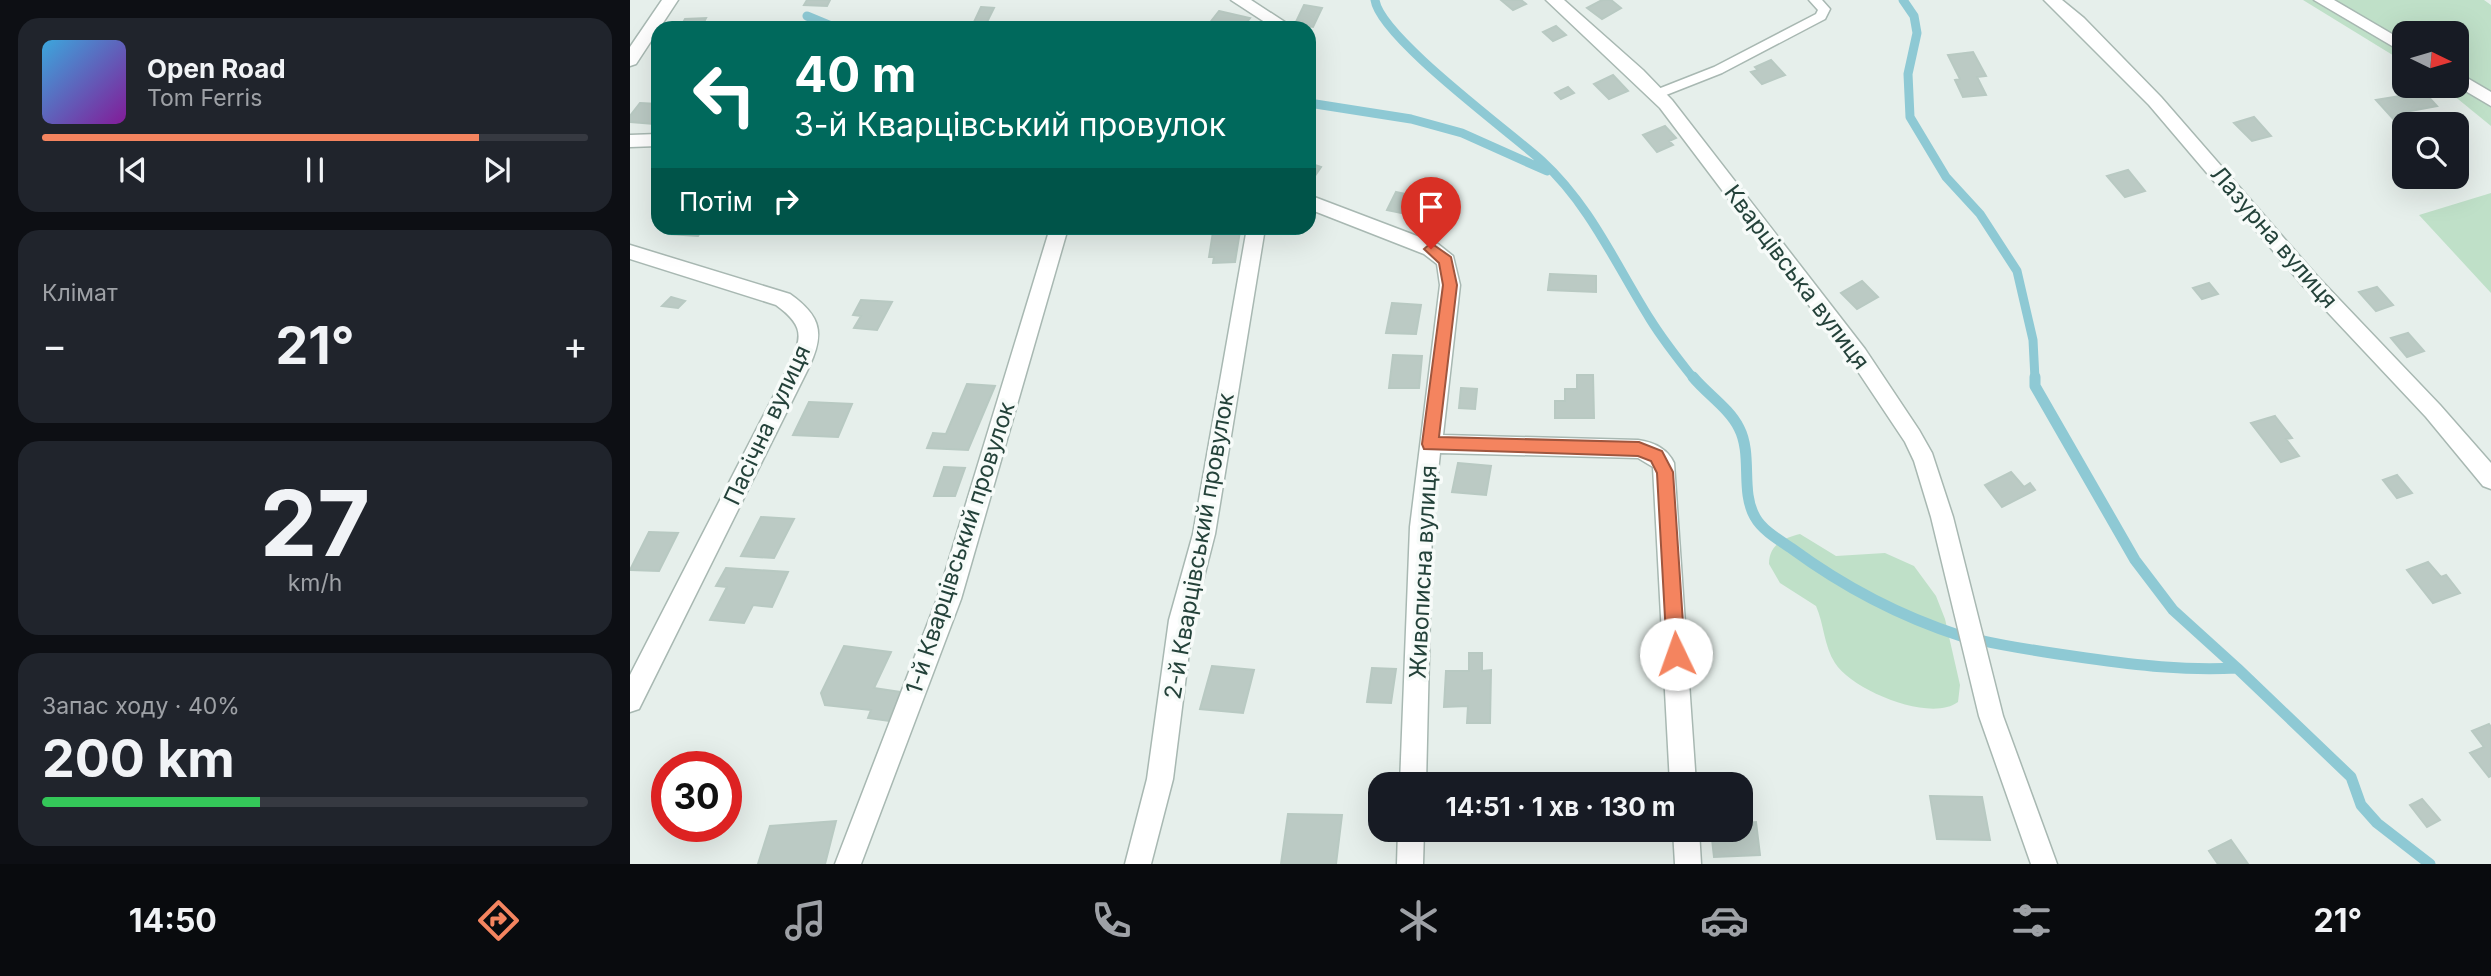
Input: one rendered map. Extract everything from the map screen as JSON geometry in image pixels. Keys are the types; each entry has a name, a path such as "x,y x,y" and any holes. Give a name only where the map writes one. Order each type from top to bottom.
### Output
{"street":[{"path":"656,21 670,0"},
{"path":"1239,0 1274,21"},
{"name":"Лазурна вулиця","path":"2052,0 2078,22 2155,101 2310,281 2432,411 2491,479"},
{"path":"2322,0 2392,41"},
{"name":"Кварцівська вулиця","path":"1562,2 1657,94 1858,355 1912,436 1931,479 1980,677 2009,771 2044,864"},
{"path":"630,60 651,28"},
{"path":"2469,86 2491,100"},
{"path":"630,141 651,140"},
{"name":"Живописна вулиця","path":"1316,205 1431,249 1446,261 1450,278 1421,527 1413,772"},
{"name":"1-й Кварцівський провулок","path":"848,864 948,599 1057,235"},
{"name":"2-й Кварцівський провулок","path":"1138,864 1160,779 1181,620 1202,547 1255,235"},
{"name":"Пасічна вулиця","path":"630,252 783,299 806,316 809,326 809,339 800,363 630,701"},
{"path":"1430,444 1639,449 1649,451 1663,463 1683,772"},
{"path":"1410,864 1411,842"},
{"path":"1687,842 1688,864"}],"lane":[{"path":"1657,94 1718,70 1821,16 1824,9 1815,0"}],"green space":[{"path":"2303,0 2484,0 2491,5 2491,126 2457,98 2469,98 2469,21 2392,21 2392,55"},
{"path":"2491,193 2491,293 2419,215"},
{"path":"1800,534 1836,556 1885,553 1914,566 1936,596 1945,619 1960,685 1958,702 1929,709 1911,706 1874,693 1844,673 1831,656 1816,606 1780,583 1769,564 1771,552 1778,543"}],"building":[{"path":"807,0 830,0 827,6 804,5"},
{"path":"1501,0 1521,0 1526,4 1513,10"},
{"path":"1602,0 1611,0 1621,8 1602,19 1587,8"},
{"path":"1304,5 1322,8 1316,21 1296,21"},
{"path":"981,7 994,8 988,21 974,21"},
{"path":"1219,11 1250,18 1248,21 1211,21"},
{"path":"706,18 704,21 684,21"},
{"path":"1556,26 1566,35 1553,41 1543,32"},
{"path":"1973,52 1986,76 1977,77 1986,95 1963,97 1955,80 1960,79 1948,55"},
{"path":"1771,60 1785,75 1762,84 1751,72 1758,70 1755,67"},
{"path":"1613,75 1628,91 1609,99 1594,84"},
{"path":"1568,87 1574,93 1561,99 1555,93"},
{"path":"2430,98 2437,106 2392,112 2392,118 2376,100"},
{"path":"640,103 651,104 651,124 630,122 630,116"},
{"path":"2254,117 2271,136 2252,141 2234,123"},
{"path":"1665,126 1676,138 1669,141 1673,145 1657,152 1643,135"},
{"path":"2128,170 2145,191 2125,197 2107,176"},
{"path":"1396,192 1410,195 1402,213 1387,210"},
{"path":"1213,235 1239,235 1235,262 1213,263 1214,257 1209,257"},
{"path":"1550,274 1596,276 1596,292 1548,290"},
{"path":"1862,281 1878,297 1857,309 1841,293"},
{"path":"2209,283 2218,294 2202,299 2193,288"},
{"path":"2377,287 2393,305 2376,311 2359,292"},
{"path":"671,297 685,301 678,308 662,306"},
{"path":"861,300 892,302 877,330 854,328 861,316 853,315"},
{"path":"1392,303 1421,305 1416,334 1386,333"},
{"path":"2408,333 2424,351 2407,357 2391,338"},
{"path":"1393,355 1422,356 1419,388 1389,388"},
{"path":"1577,375 1593,375 1594,418 1555,418 1555,401 1565,401 1565,389 1577,389"},
{"path":"967,384 995,386 968,450 927,448 933,433 946,434"},
{"path":"1461,388 1477,389 1475,409 1459,408"},
{"path":"809,402 852,404 838,437 793,435"},
{"path":"2275,416 2292,438 2286,439 2299,456 2281,462 2251,423"},
{"path":"1458,463 1491,466 1486,495 1452,492"},
{"path":"944,467 965,468 955,496 934,496"},
{"path":"2011,472 2024,487 2030,483 2035,490 2002,507 1985,485"},
{"path":"2397,475 2412,493 2397,498 2383,480"},
{"path":"761,517 794,519 774,558 741,556"},
{"path":"649,532 678,533 659,571 630,570"},
{"path":"2428,562 2441,577 2446,575 2460,593 2433,603 2407,570"},
{"path":"726,568 788,572 772,607 753,605 744,623 710,620 727,587 716,586"},
{"path":"844,646 891,652 874,688 901,692 889,721 868,718 871,710 825,705 821,693"},
{"path":"1469,653 1482,653 1482,671 1491,670 1490,723 1467,723 1468,706 1444,707 1446,671 1469,671"},
{"path":"1212,666 1254,670 1243,713 1200,709"},
{"path":"1372,668 1396,669 1391,703 1367,702"},
{"path":"2489,724 2489,777 2470,753 2484,747 2472,731"},
{"path":"1930,796 1982,797 1990,840 1937,839"},
{"path":"2422,799 2440,820 2427,827 2410,805"},
{"path":"1288,814 1342,815 1336,864 1281,864"},
{"path":"836,821 825,864 758,864 770,826"},
{"path":"1753,822 1756,822 1760,855 1714,857 1712,842 1753,842"},
{"path":"2231,840 2248,864 2218,864 2209,851"}],"waterway":[{"path":"1375,0 1382,16 1422,60 1559,178 1601,236 1655,327 1694,379"},
{"path":"1903,0 1914,16 1917,33 1908,74 1910,117 1946,177 1980,214 2017,271 2033,340 2035,379"},
{"path":"807,16 819,21"},
{"path":"1316,104 1411,119 1462,133 1547,171"},
{"path":"1693,377 1730,414 1739,428 1745,450 1748,496 1755,517 1762,526 1852,588 1894,610 1961,636"},
{"path":"2035,379 2035,386 2135,560 2173,610 2237,668"},
{"path":"1979,640 2142,665 2199,669 2237,668"},
{"path":"2237,668 2351,777 2361,805 2377,823 2430,864"}],"route":[{"path":"1431,249 1446,261 1450,285 1430,444 1639,449 1657,456 1663,463 1665,472 1676,654"}]}
